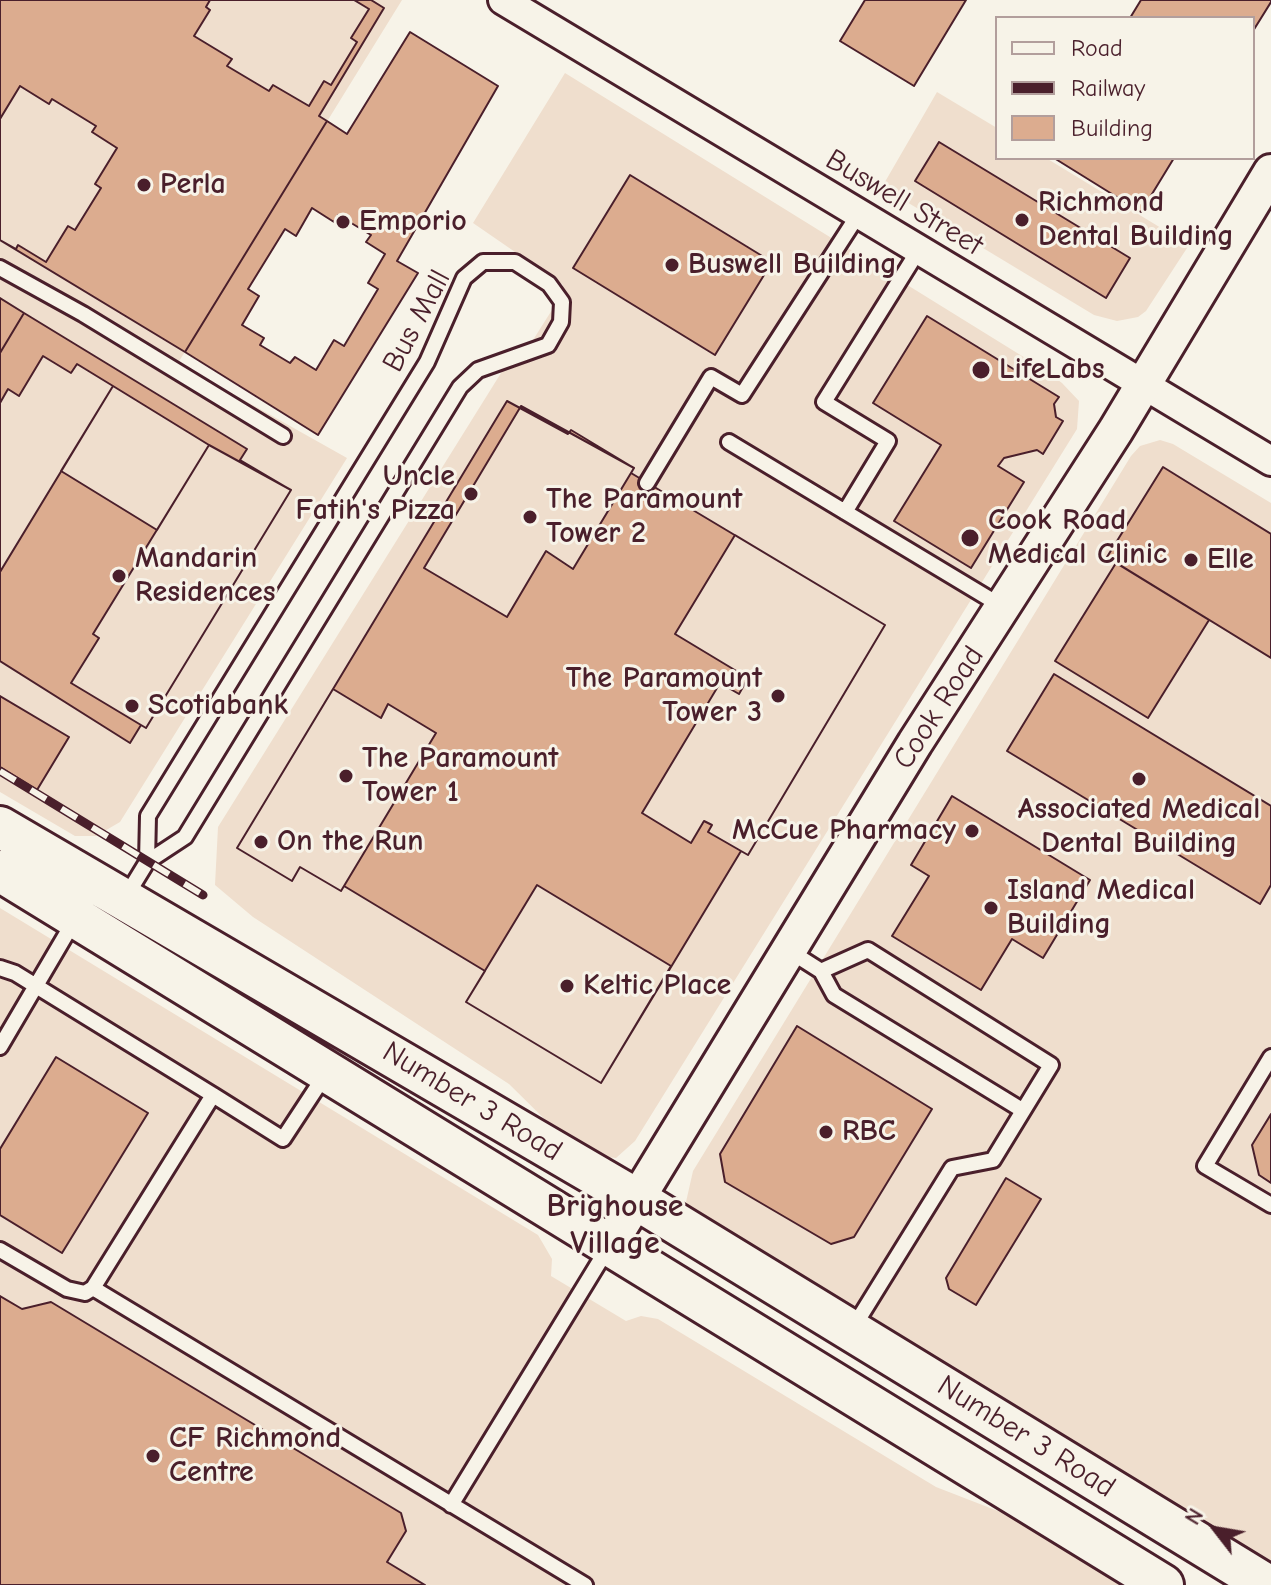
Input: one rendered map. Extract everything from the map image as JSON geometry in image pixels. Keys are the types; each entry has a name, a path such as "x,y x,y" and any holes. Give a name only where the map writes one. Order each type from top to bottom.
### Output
{"main road":[{"name":"Number 3 Road","path":"0,827 107,916 327,1072 1163,1585"},
{"name":"Number 3 Road","path":"0,871 107,916 636,1199 1267,1585"}],"street":[{"name":"Buswell Street","path":"503,0 1142,387 1271,461"},
{"name":"Cook Road","path":"609,1245 915,743 1142,387 1271,172"}],"lane":[{"path":"647,483 711,377 742,395 858,215"},
{"path":"845,512 888,441 824,402 918,251"},
{"name":"Bus Mall","path":"0,1047 36,986 107,916 147,862 185,837 460,387 478,370 548,345 561,322 562,302 549,284 515,262 483,262 464,278 427,362 148,816 147,862"},
{"path":"0,268 83,314 283,436"},
{"path":"729,442 1003,607"},
{"path":"788,950 821,971 834,995 1022,1110"},
{"path":"821,971 868,950 1051,1065 993,1160 952,1168 853,1329"},
{"path":"0,968 36,986 283,1139 327,1072"},
{"path":"1271,1057 1205,1166 1271,1205"},
{"path":"0,1250 67,1289 85,1293 93,1288 213,1095"},
{"path":"451,1505 609,1245"},
{"path":"93,1288 585,1585"}],"shaded area":[{"path":"0,0 402,0 178,363 347,458 120,822 96,836 75,836 0,792"},
{"path":"565,73 1043,369 1079,401 1077,429 635,1141 616,1158 580,1154 509,1084 253,917 215,885 218,827 506,365 533,340 557,302 563,285 473,223"},
{"path":"937,92 995,127 995,160 1049,160 1189,245 1146,311 1138,317 1117,321 1094,315 882,187"},
{"path":"1160,440 1173,444 1271,503 1271,1572 689,1212 686,1202 693,1171 1131,456 1140,446"},
{"name":"CF Richmond Centre","path":"0,908 538,1235 552,1259 551,1276 626,1321 641,1316 658,1319 936,1487 1034,1525 1132,1585 0,1585"}],"building":[{"name":"Perla","path":"0,0 371,0 384,8 319,116 327,121 185,352 0,240"},
{"path":"210,0 354,0 369,9 351,38 357,42 331,85 324,81 309,106 273,85 269,91 227,66 232,59 194,36 210,10 206,7"},
{"path":"865,0 966,0 914,86 840,41"},
{"path":"1141,0 1271,0 1255,28 1255,16 1131,16"},
{"name":"Emporio","path":"410,32 498,86 397,261 418,273 318,435 185,352 327,121 347,134"},
{"path":"20,86 49,104 52,99 96,126 92,132 117,148 95,184 101,188 75,230 68,226 46,262 18,245 16,249 0,240 0,119"},
{"name":"Richmond Dental Building","path":"939,142 1130,258 1106,298 915,181"},
{"path":"1057,160 1173,160 1141,212"},
{"name":"Buswell Building","path":"630,175 772,262 715,355 573,268"},
{"path":"312,208 334,222 338,215 371,235 366,242 385,254 368,283 378,289 344,346 334,340 316,370 295,357 290,363 260,345 264,338 242,325 259,296 248,289 285,229 296,236"},
{"path":"0,298 24,313 0,353"},
{"name":"Mandarin Residences","path":"24,313 247,449 240,460 291,490 146,728 141,725 130,743 0,661 0,353"},
{"path":"927,316 1059,397 1054,404 1056,417 1063,421 1043,454 1037,450 1004,458 998,466 1024,482 971,568 894,521 941,445 873,403"},
{"path":"43,356 71,373 77,364 113,386 0,572 0,403 8,389 19,396"},
{"path":"113,386 209,445 157,530 61,471"},
{"path":"507,401 568,434 571,430 634,468 631,473 885,625 748,855 741,851 601,1083 466,1002 485,971 344,886 341,891 300,867 292,881 237,848"},
{"name":"The Paramount Tower 2","path":"521,406 634,468 573,569 546,551 507,617 424,568"},
{"path":"209,445 291,490 146,728 71,683 99,638 93,634"},
{"name":"Elle","path":"1163,467 1271,534 1271,658 1107,557"},
{"name":"The Paramount Tower 3","path":"735,535 885,625 748,855 708,832 712,825 704,821 691,843 642,813 720,683 739,694 748,678 675,634"},
{"path":"1116,563 1209,620 1148,718 1055,661"},
{"name":"Associated Medical Dental Building","path":"1054,674 1271,806 1271,885 1260,904 1007,751"},
{"name":"The Paramount Tower 1","path":"333,689 381,718 388,704 436,733 341,891 300,867 292,881 237,848"},
{"path":"0,696 69,737 37,790 0,767"},
{"name":"Island Medical Building","path":"952,796 1090,880 1043,958 1012,939 981,990 892,936 929,876 911,865"},
{"name":"Keltic Place","path":"537,885 671,966 601,1083 466,1002"},
{"name":"RBC","path":"797,1026 932,1109 854,1237 831,1244 725,1182 720,1154"},
{"path":"56,1057 148,1113 62,1253 0,1215 0,1149"},
{"path":"1271,1114 1271,1183 1259,1175 1252,1145"},
{"path":"1006,1178 1041,1199 976,1305 949,1289 946,1278"},
{"name":"CF Richmond Centre","path":"0,1296 22,1309 51,1302 401,1513 406,1531 387,1562 425,1585 0,1585"}],"railway":[{"path":"0,771 203,895"}],"place":[{"name":"Perla","path":"144,185"},
{"name":"Richmond Dental Building","path":"1022,220"},
{"name":"Emporio","path":"343,222"},
{"name":"Buswell Building","path":"672,265"},
{"name":"LifeLabs","path":"981,370"},
{"name":"Uncle Fatih's Pizza","path":"471,494"},
{"name":"The Paramount Tower 2","path":"530,517"},
{"name":"Cook Road Medical Clinic","path":"970,538"},
{"name":"Elle","path":"1191,560"},
{"name":"Mandarin Residences","path":"119,576"},
{"name":"The Paramount Tower 3","path":"778,696"},
{"name":"Scotiabank","path":"132,706"},
{"name":"The Paramount Tower 1","path":"346,776"},
{"name":"Associated Medical Dental Building","path":"1139,779"},
{"name":"McCue Pharmacy","path":"972,831"},
{"name":"On the Run","path":"261,842"},
{"name":"Island Medical Building","path":"991,908"},
{"name":"Keltic Place","path":"567,986"},
{"name":"RBC","path":"826,1132"},
{"name":"CF Richmond Centre","path":"153,1456"}],"district":[{"name":"Brighouse Village","path":"615,1226"}]}
